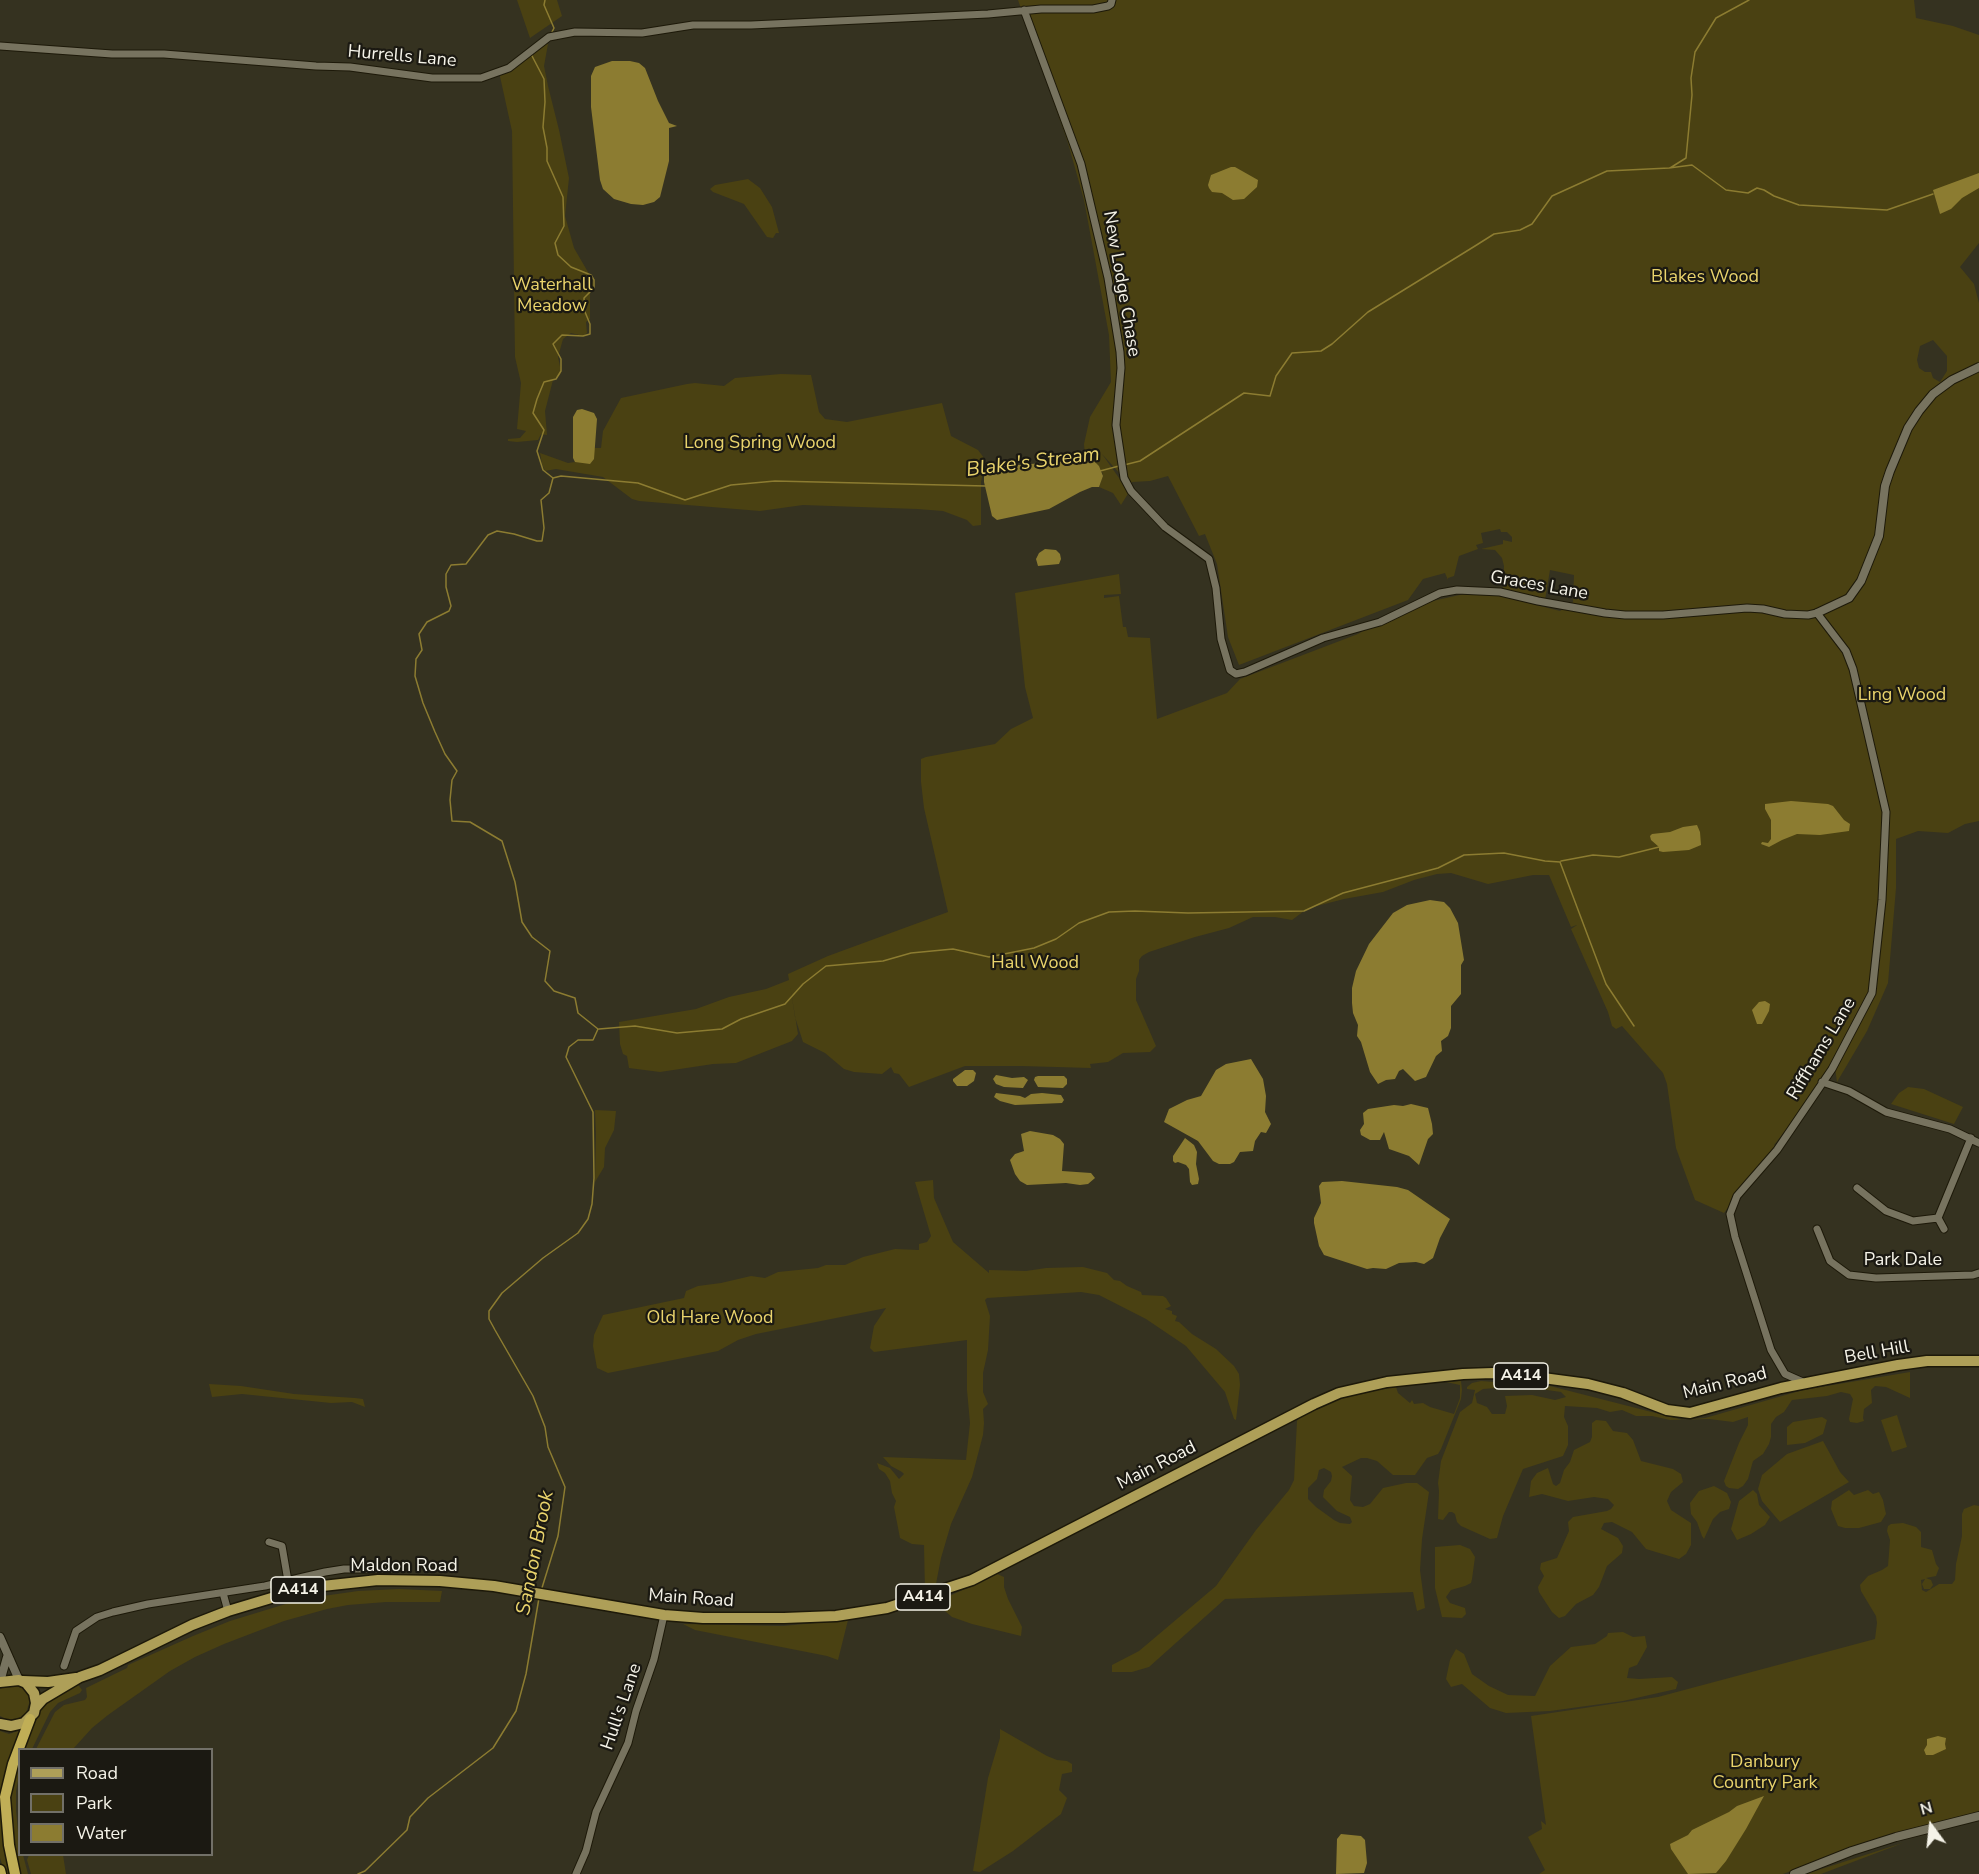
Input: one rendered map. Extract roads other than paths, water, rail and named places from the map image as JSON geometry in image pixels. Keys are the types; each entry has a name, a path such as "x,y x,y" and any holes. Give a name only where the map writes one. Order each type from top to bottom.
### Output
{"highway":[{"path":"19,1748 30,1719"},
{"path":"15,1874 9,1845 5,1797 18,1751"}],"main road":[{"name":"Bell Hill","path":"1781,1388 1918,1362 1979,1361"},
{"name":"Main Road","path":"547,1596 664,1615 703,1618 836,1616 887,1608 972,1580 1314,1404 1339,1393 1388,1382 1439,1375 1493,1373 1543,1378 1588,1384 1623,1393 1667,1410 1690,1413 1781,1388"},
{"name":"Maldon Road","path":"0,1682 48,1682 80,1677 100,1670 192,1625 228,1611 313,1587 378,1580 440,1581 494,1586 547,1596"},
{"name":"Maldon Road","path":"35,1708 43,1699 80,1677"},
{"path":"0,1723 17,1726 30,1719 35,1708 34,1693 29,1686 20,1681"}],"street":[{"name":"Hurrells Lane","path":"0,46 112,54 164,54 350,67 432,78 481,78 509,68 549,37 575,32 642,33 693,25 751,25 895,19 1041,9 1093,9 1112,2"},
{"name":"New Lodge Chase","path":"1024,10 1081,164 1108,278 1120,352 1121,368 1116,425 1124,478 1131,491 1165,527 1209,559 1216,588 1221,639 1230,670 1236,674"},
{"path":"1817,613 1849,598 1861,581 1879,536 1885,486 1890,471 1908,428 1919,411 1933,394 1952,380 1979,367"},
{"name":"Graces Lane","path":"1236,674 1323,638 1380,622 1440,593 1457,590 1500,592 1538,602 1625,615 1663,615 1747,608 1763,609 1785,615 1817,613"},
{"name":"Riffhams Lane","path":"1785,1374 1771,1350 1730,1214 1737,1196 1777,1150 1832,1069 1872,993 1882,900 1886,812 1852,669 1841,643 1817,613"},
{"path":"1832,1069 1832,1086"},
{"path":"1822,1082 1849,1091 1886,1112 1925,1121 1979,1143"},
{"path":"1938,1218 1971,1138"},
{"path":"1857,1188 1886,1211 1913,1221 1938,1218"},
{"path":"1938,1218 1944,1228"},
{"name":"Park Dale","path":"1818,1229 1830,1261 1849,1275 1876,1278 1979,1273"},
{"path":"1781,1388 1785,1374 1805,1383"},
{"path":"269,1542 282,1546 288,1581"},
{"name":"Maldon Road","path":"64,1666 76,1631 97,1617 148,1604 223,1593 325,1572 344,1569 391,1569"},
{"path":"223,1593 228,1611"},
{"name":"Hull's Lane","path":"576,1874 586,1851 596,1812 628,1743 636,1711 654,1659 664,1615"},
{"path":"0,1638 20,1681"},
{"path":"0,1682 7,1656"},
{"path":"1794,1874 1863,1847 1979,1816"}],"water":[{"path":"612,61 630,61 639,63 645,68 669,123 677,126 669,128 669,161 660,197 654,202 643,205 614,199 603,189 600,180 591,107 591,76 595,67"},
{"path":"1231,167 1258,180 1257,187 1244,199 1233,200 1222,193 1212,192 1209,188 1211,175"},
{"path":"1979,173 1979,188 1962,198 1951,209 1940,214 1933,190"},
{"path":"582,409 594,413 597,419 594,459 590,464 575,462 573,458 573,417 577,410"},
{"path":"1094,461 1099,466 1103,476 1099,487 1080,492 1049,509 997,520 992,516 984,482 984,470 990,464 1005,466"},
{"path":"1045,549 1056,550 1060,554 1059,564 1038,566 1036,559"},
{"path":"1791,801 1833,806 1850,824 1849,831 1820,835 1797,834 1769,847 1761,844 1762,842 1768,843 1771,839 1771,820 1765,804"},
{"path":"1697,825 1701,845 1689,850 1659,851 1659,847 1651,840 1652,834"},
{"path":"1430,900 1444,902 1458,923 1464,960 1461,965 1461,994 1451,1006 1451,1028 1448,1036 1441,1041 1442,1051 1436,1056 1426,1077 1415,1081 1403,1069 1399,1071 1395,1079 1378,1084 1370,1072 1357,1036 1358,1025 1352,1003 1352,988 1356,971 1369,944 1393,913 1407,905"},
{"path":"1765,1001 1770,1004 1769,1011 1762,1024 1757,1024 1752,1010 1759,1002"},
{"path":"1251,1059 1263,1079 1266,1096 1265,1112 1271,1124 1266,1133 1261,1132 1255,1141 1253,1151 1240,1152 1230,1164 1219,1164 1213,1161 1198,1141 1164,1122 1169,1109 1201,1096 1216,1070 1226,1064"},
{"path":"965,1070 973,1070 976,1073 974,1081 967,1086 957,1086 953,1079"},
{"path":"996,1075 1012,1078 1024,1077 1028,1080 1023,1088 1004,1087 996,1084 993,1079"},
{"path":"1038,1076 1064,1076 1067,1084 1063,1088 1038,1087 1034,1080"},
{"path":"996,1093 1025,1098 1031,1094 1042,1093 1061,1095 1064,1100 1062,1103 1015,1105 1000,1101 994,1097"},
{"path":"1411,1104 1428,1108 1432,1124 1433,1134 1428,1139 1419,1165 1409,1156 1389,1149 1384,1132 1380,1140 1370,1140 1361,1135 1360,1130 1364,1124 1363,1113 1368,1109"},
{"path":"1030,1131 1053,1135 1064,1144 1062,1171 1091,1173 1095,1178 1088,1184 1080,1185 1066,1183 1027,1185 1020,1181 1010,1160 1015,1154 1024,1151 1021,1134"},
{"path":"1185,1138 1194,1145 1197,1152 1198,1184 1192,1185 1190,1182 1189,1169 1186,1165 1173,1161 1173,1156"},
{"path":"1342,1181 1408,1190 1450,1219 1433,1258 1424,1264 1399,1263 1386,1269 1367,1269 1324,1255 1319,1246 1314,1223 1321,1203 1319,1186 1322,1182"},
{"path":"1938,1736 1946,1738 1946,1749 1933,1755 1926,1755 1924,1750 1927,1739"},
{"path":"1764,1796 1746,1829 1716,1873 1688,1874 1670,1844 1737,1806"},
{"path":"1341,1834 1361,1836 1365,1840 1367,1863 1364,1873 1336,1874 1337,1839"}],"waterway":[{"name":"Sandon Brook","path":"545,0 544,5 554,28 551,34"},
{"name":"Blake's Stream","path":"1670,168 1686,158 1695,52 1716,18 1749,0"},
{"name":"Sandon Brook","path":"531,54 544,79 543,127 547,161 563,197 564,226 555,243 558,255 571,267 591,275 594,280 594,288 584,298 590,334 562,335 553,344 561,359 561,371 556,379 544,382 533,413 544,430 537,451 543,470 553,478 549,493 541,500 544,528 542,541 497,531 488,535 466,564 451,565 446,574 446,587 451,606 449,611 427,622 419,634 422,650 416,659 415,676 435,732 445,754 457,771 452,780 450,800 452,821 470,822 502,841 515,882 522,922 532,937 550,951 545,981 554,991 575,998 578,1013 598,1029 593,1040 578,1040 569,1047 566,1057 593,1112 594,1178 588,1219 578,1233 543,1258 502,1293 489,1311 489,1319 533,1396 545,1427 548,1447 565,1487 558,1536 541,1591"},
{"name":"Blake's Stream","path":"1124,465 1140,461 1244,393 1270,396 1276,376 1292,353 1321,351 1368,312 1494,234 1520,230 1532,224 1552,196 1607,171 1692,165 1726,190 1748,193 1757,188 1799,205 1887,210 1933,194"},
{"name":"Blake's Stream","path":"1100,471 1119,466"},
{"name":"Blake's Stream","path":"553,478 561,476 638,483 685,500 731,485 775,481 986,486"},
{"path":"1561,861 1593,855 1619,857 1659,847"},
{"path":"599,1029 635,1026 677,1033 722,1029 741,1019 785,1004 803,984 826,966 883,961 911,953 953,949 989,957 1034,948 1056,939 1079,923 1109,912 1304,911 1343,893 1438,868 1464,855 1504,853 1560,862 1606,984 1634,1026"},
{"name":"Sandon Brook","path":"358,1874 365,1871 407,1830 410,1817 428,1798 493,1748 516,1711 526,1674 539,1598"}],"park label":[{"name":"Blakes Wood","path":"1705,278"},
{"name":"Waterhall Meadow","path":"552,296"},
{"name":"Long Spring Wood","path":"760,444"},
{"name":"Ling Wood","path":"1902,696"},
{"name":"Hall Wood","path":"1035,964"},
{"name":"Old Hare Wood","path":"710,1319"},
{"name":"Danbury Country Park","path":"1765,1773"}]}
